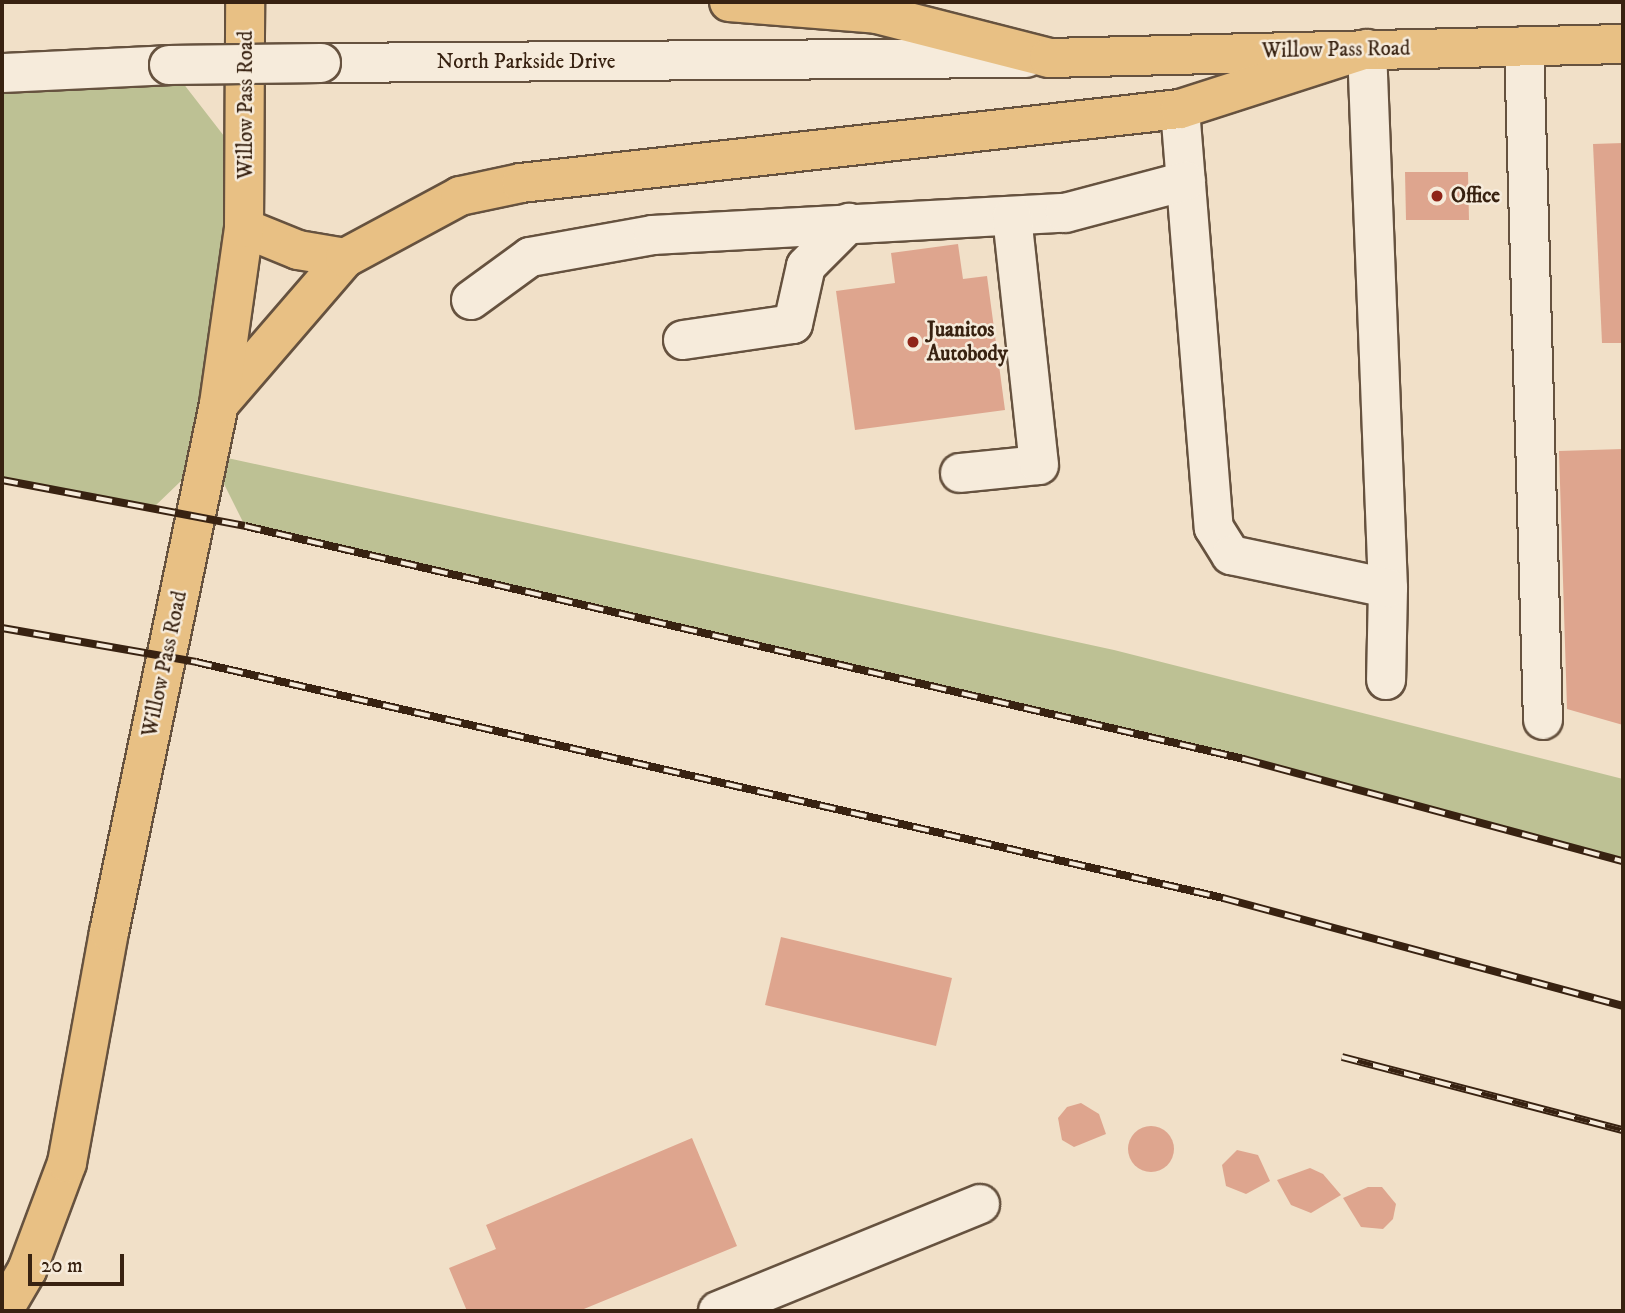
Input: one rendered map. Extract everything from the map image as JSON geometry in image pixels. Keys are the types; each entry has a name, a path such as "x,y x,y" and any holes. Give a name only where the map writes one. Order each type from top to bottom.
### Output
{"main road":[{"name":"Willow Pass Road","path":"3,1311 27,1270 66,1163 108,932 219,404 244,229 245,2"},
{"name":"Willow Pass Road","path":"729,2 877,14 1049,58 1623,44"},
{"path":"219,404 345,258 433,207 489,188 1180,109 1367,49"},
{"path":"244,229 298,250 345,258"}],"street":[{"path":"1524,47 1543,720"},
{"path":"1367,49 1388,587 1386,680"},
{"name":"North Parkside Drive","path":"2,73 169,65 1049,58"},
{"path":"1180,109 1214,528 1231,555 1388,587"},
{"path":"471,300 530,257 653,234 1066,213 1186,181"},
{"path":"960,473 1039,465 1012,216"},
{"path":"684,340 793,324 806,266 849,223"},
{"path":"718,1311 981,1204"}],"green space":[{"path":"169,65 248,167 209,454 154,507 2,480 2,73"},
{"path":"209,454 1114,650 1623,779 1623,861 1244,759 245,526"}],"building":[{"path":"1623,143 1623,343 1602,343 1593,144"},
{"name":"Office","path":"1405,172 1468,172 1469,220 1406,220"},
{"path":"958,244 963,279 987,276 1005,410 855,430 836,291 895,283 891,253"},
{"path":"1623,449 1623,725 1567,709 1559,451"},
{"path":"781,937 952,978 936,1046 765,1005"},
{"path":"1081,1103 1099,1114 1106,1134 1074,1147 1062,1140 1058,1118 1067,1107"},
{"path":"1151,1126 1167,1133 1174,1149 1167,1165 1151,1172 1135,1165 1128,1149 1135,1133"},
{"path":"692,1138 737,1246 579,1311 467,1311 449,1268 496,1249 486,1225"},
{"path":"1237,1150 1258,1155 1270,1181 1246,1194 1226,1186 1222,1165"},
{"path":"1310,1168 1323,1174 1341,1195 1311,1213 1291,1205 1277,1180"},
{"path":"1368,1187 1382,1187 1396,1204 1393,1219 1383,1229 1361,1227 1343,1198"}],"railway":[{"path":"2,480 245,526 1244,759 1623,861"},
{"path":"2,628 196,662 1223,898 1623,1006"},
{"path":"1342,1057 1623,1130"}],"place":[{"name":"Office","path":"1437,196"},
{"name":"Juanitos Autobody","path":"913,342"}]}
